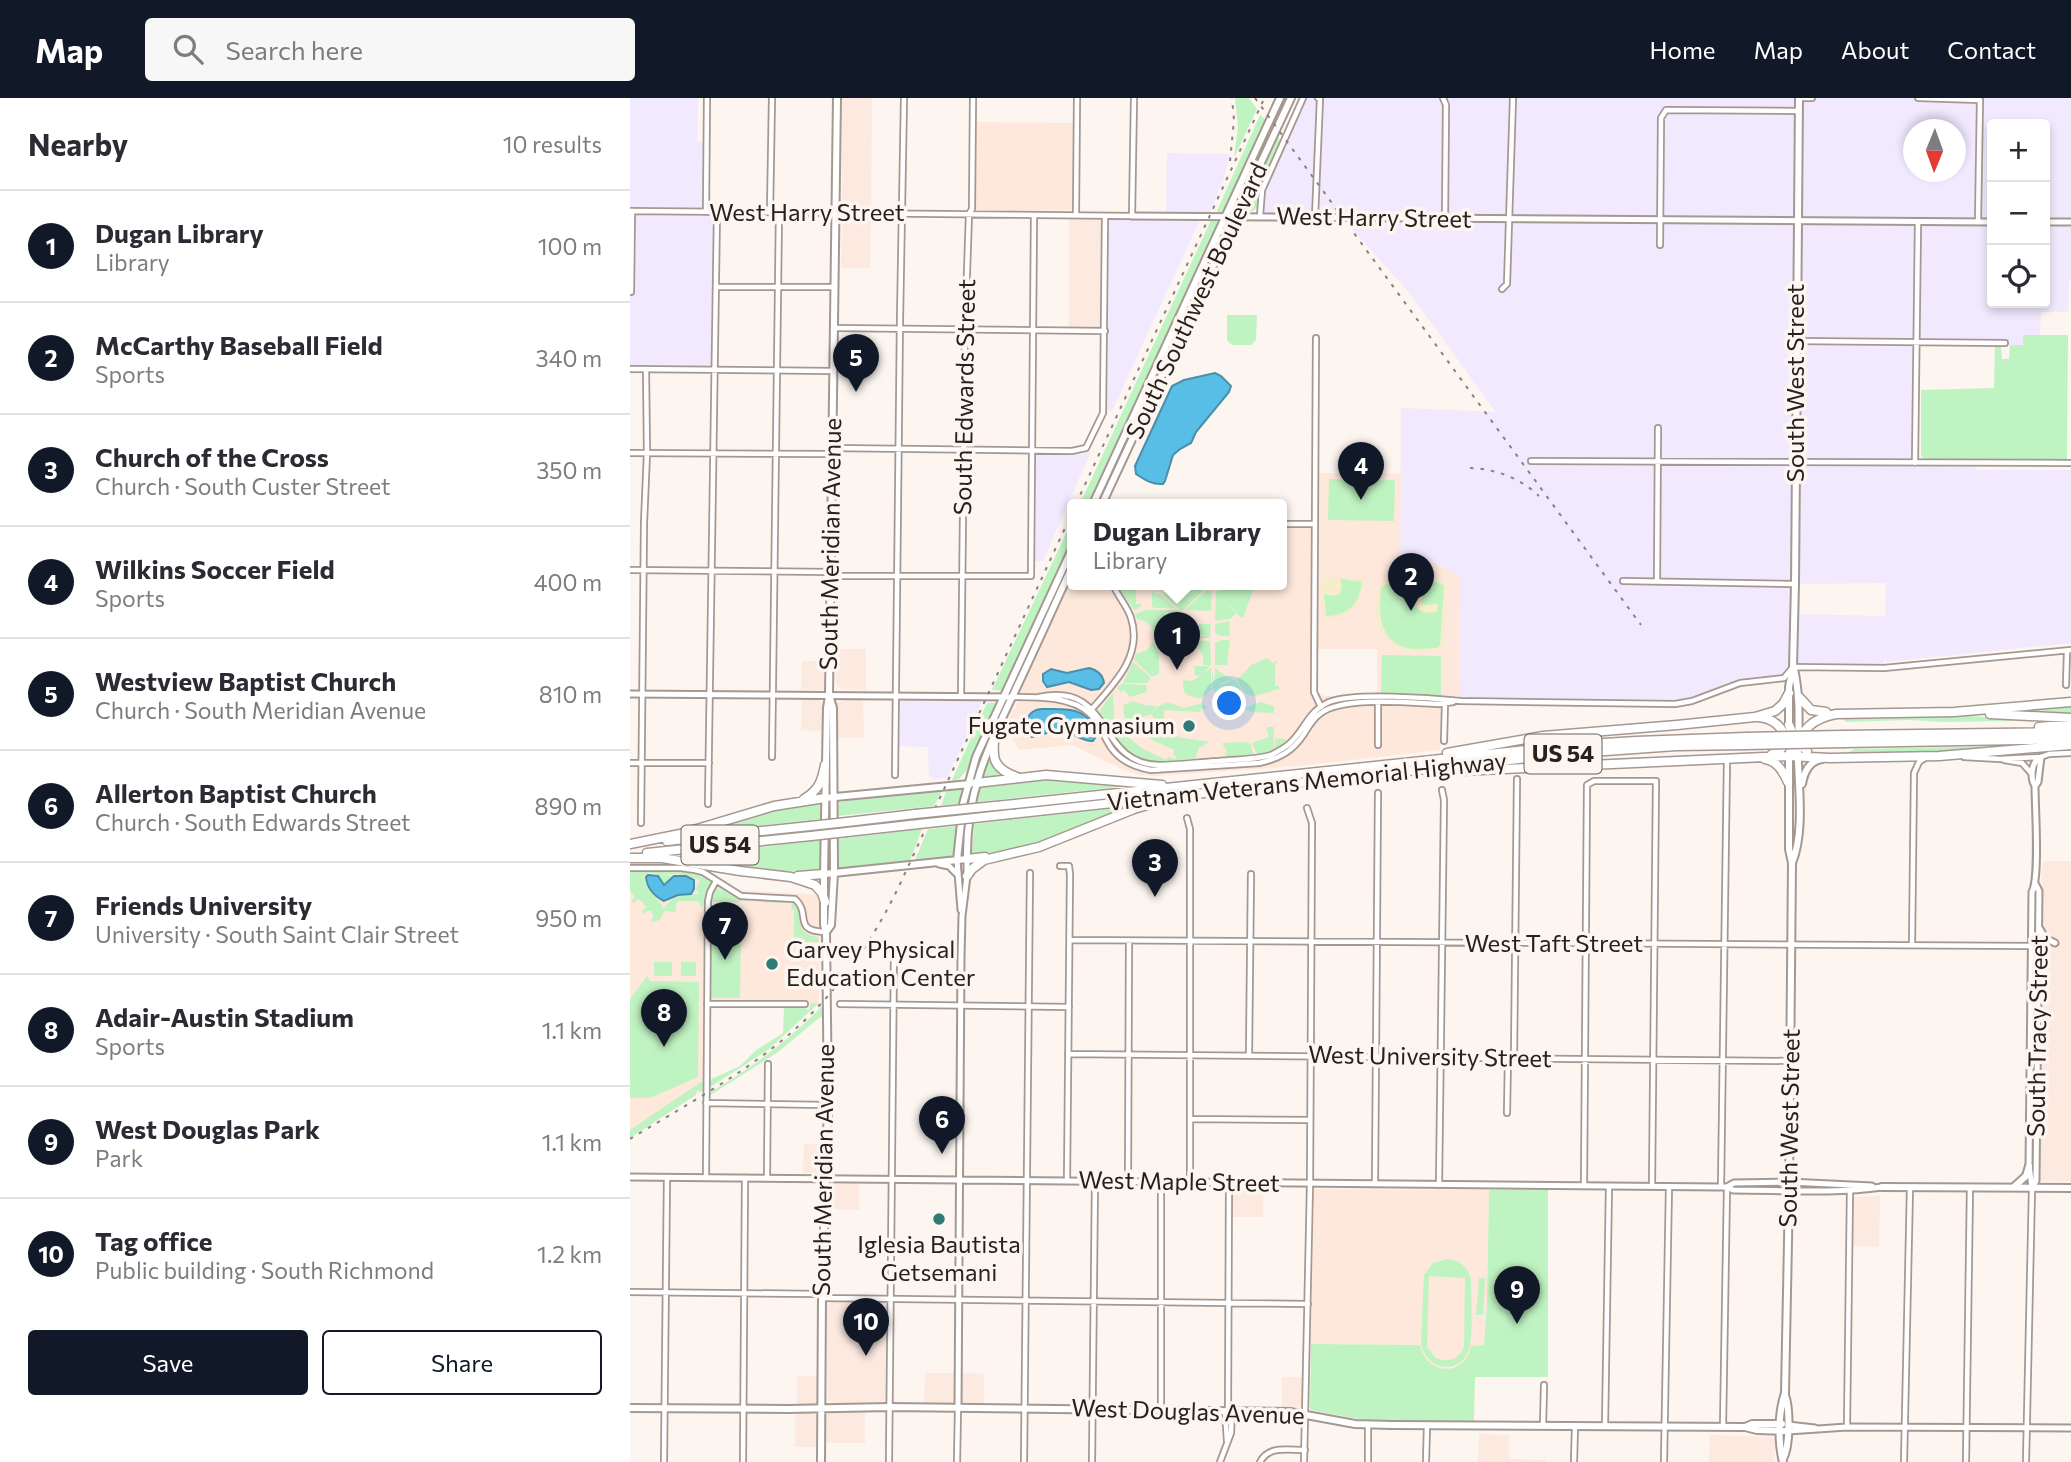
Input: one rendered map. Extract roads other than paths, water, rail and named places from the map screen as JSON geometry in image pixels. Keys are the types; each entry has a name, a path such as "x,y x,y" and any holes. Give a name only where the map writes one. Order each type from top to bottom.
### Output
{"highway":[{"path":"1418,761 1527,738 1755,716 1775,711 1789,693"},
{"path":"1799,697 1811,710 1836,714 1954,712 2071,718"},
{"path":"1954,712 2071,702"},
{"path":"1381,775 1788,756 1817,718 1836,714"},
{"path":"1755,716 1784,726 1797,742 1826,758 1927,757 2071,745"},
{"path":"1903,734 2071,724"},
{"path":"1779,751 1786,738 1784,726"},
{"path":"995,732 995,761 1002,770 1020,778"},
{"name":"Vietnam Veterans Memorial Highway","path":"1843,739 1903,734 2071,732"},
{"name":"Vietnam Veterans Memorial Highway","path":"630,844 1573,745 1636,741 2071,739"},
{"name":"Vietnam Veterans Memorial Highway","path":"630,856 1381,775 1443,766 1574,753 1746,741"},
{"path":"1759,757 1797,742"},
{"path":"1744,758 1769,759 1781,768 1788,782"},
{"path":"800,801 822,782 825,765"},
{"path":"971,784 1065,775 1137,783 1193,785"},
{"path":"962,860 1038,847 1142,806 1204,793"},
{"path":"630,844 680,834 775,806 829,798"},
{"path":"630,856 662,858 792,877 824,874"},
{"path":"962,876 981,862 997,856"},
{"path":"792,877 815,885 825,901"}],"main road":[{"name":"South Meridian Avenue","path":"826,932 831,925 834,873 825,765 827,708 830,696 836,98"},
{"name":"South Southwest Boulevard","path":"1095,499 1280,98"},
{"name":"South Southwest Boulevard","path":"1104,499 1292,98"},
{"name":"South West Street","path":"1784,726 1793,667 1795,584 1799,98"},
{"path":"824,874 962,860 971,784 979,749 1067,560"},
{"path":"971,784 1067,578"},
{"name":"South West Street","path":"1792,863 1798,848 1799,799 1799,697 1793,667"},
{"name":"South Meridian Avenue","path":"821,1462 822,1296 828,1105 824,874 829,798 834,783 833,708 830,696"},
{"name":"South West Street","path":"1783,1461 1787,1452 1784,1428 1789,1405 1785,1393 1792,945 1788,756"},
{"path":"1799,799 1803,776 1808,768 1816,760 1826,758"},
{"path":"834,783 850,796"},
{"path":"829,798 971,784"},
{"path":"2014,1187 2026,1176 2029,1166"},
{"name":"West Maple Street","path":"1882,1187 2071,1188"},
{"name":"West Douglas Avenue","path":"630,1408 890,1407 1228,1411 1306,1413 1355,1424 1745,1427 1756,1430 1784,1428"}],"street":[{"path":"706,212 707,98"},
{"path":"770,212 772,98"},
{"path":"895,775 904,98"},
{"name":"South Edwards Street","path":"961,696 965,330 969,214 972,209 972,98"},
{"path":"1076,215 1077,98"},
{"path":"1132,216 1134,98"},
{"path":"1260,216 1262,190 1303,98"},
{"path":"1315,217 1318,98"},
{"path":"1443,98 1446,105 1446,219"},
{"path":"1502,289 1507,284 1513,98"},
{"path":"1799,98 1812,98"},
{"path":"1918,98 1980,100 1978,222"},
{"path":"1660,245 1661,118 1664,112 1673,109 1799,111"},
{"path":"631,211 631,292"},
{"name":"West Harry Street","path":"631,211 1987,222"},
{"path":"708,804 717,212"},
{"path":"772,757 779,212"},
{"path":"630,570 962,577 1031,575 1034,215"},
{"path":"630,453 775,454 899,449 1083,450 1089,445 1103,413 1105,215"},
{"path":"1915,463 1918,222"},
{"path":"2050,222 2071,222"},
{"path":"716,287 834,287"},
{"path":"834,328 1105,331"},
{"path":"1316,338 1314,692 1322,709"},
{"path":"1796,341 2005,343"},
{"path":"630,369 833,371"},
{"path":"641,823 646,369"},
{"path":"1657,582 1658,428"},
{"path":"1531,461 2071,463"},
{"path":"1287,524 1314,524"},
{"path":"1623,582 1795,584"},
{"path":"1090,711 1123,672 1133,647 1131,618 1116,590"},
{"path":"630,694 1039,697 1067,702 1090,711 1115,753 1130,764 1151,770 1259,763 1280,757 1296,744 1322,709 1335,700 1353,698 1675,704 1692,701 1740,683 1784,678 1793,667 1884,668 2069,651 2066,685"},
{"path":"1322,709 1343,704 1461,701"},
{"path":"1378,703 1378,746"},
{"path":"1444,741 1445,703"},
{"path":"2032,774 2037,759 2049,754 2071,753"},
{"path":"1939,756 2000,759 2041,757"},
{"path":"1901,757 1909,762 1914,773"},
{"path":"1912,945 1914,773 1919,762 1927,757"},
{"name":"South Tracy Street","path":"2035,786 2038,782 2041,757"},
{"path":"1723,1427 1723,1060 1727,759"},
{"path":"2000,759 2022,763 2032,774"},
{"path":"630,763 709,763"},
{"name":"South Tracy Street","path":"2032,774 2035,786 2036,885 2039,891 2036,1178 2032,1187"},
{"path":"1507,1113 1515,944 1517,779"},
{"path":"1584,1186 1586,791 1589,782 1656,781 1652,1186"},
{"path":"1439,1185 1443,944 1442,790"},
{"path":"1375,1184 1378,793"},
{"path":"1304,1462 1310,1184 1312,822 1307,808"},
{"path":"1187,818 1190,829 1190,1183"},
{"path":"957,1462 962,860"},
{"path":"929,863 949,866 962,876"},
{"path":"1060,866 1069,866 1070,875 1067,1181"},
{"path":"630,868 681,868 703,872 741,896 788,898 798,901 802,907 803,923 807,928 814,932 826,932"},
{"path":"1024,1462 1030,873"},
{"path":"1249,1055 1251,874"},
{"path":"706,1178 709,901 716,881"},
{"name":"South Tracy Street","path":"2025,1462 2032,1187 2029,1166 2032,892 2036,885"},
{"path":"2039,926 2045,938 2054,943"},
{"name":"West Taft Street","path":"1070,940 2039,946"},
{"path":"1128,1182 1129,941"},
{"path":"889,1462 894,952"},
{"path":"707,1004 805,1004"},
{"path":"840,1004 1069,1007"},
{"name":"West University Street","path":"1068,1054 1791,1061"},
{"path":"767,1178 768,1064"},
{"path":"706,1102 828,1105"},
{"path":"1190,1119 1310,1120"},
{"name":"West Maple Street","path":"630,1177 1669,1186 1789,1191 1882,1187"},
{"path":"664,1462 667,1177"},
{"path":"743,1462 745,1178"},
{"path":"1092,1462 1095,1181"},
{"path":"1161,1182 1161,1410"},
{"name":"West Maple Street","path":"1724,1187 1734,1183 1789,1182 1820,1182 1850,1187"},
{"path":"1820,1182 1820,1191"},
{"path":"1220,1462 1227,1442 1228,1411 1229,1183"},
{"path":"1605,1426 1609,1186"},
{"path":"1664,1462 1669,1186"},
{"path":"1847,1427 1850,1187"},
{"path":"1904,1462 1910,1187"},
{"path":"1966,1462 1970,1187"},
{"path":"630,1292 891,1299 1308,1304"},
{"path":"1544,1385 1544,1426"},
{"path":"1368,1424 1368,1462"},
{"path":"1426,1462 1427,1425"},
{"path":"1574,1462 1575,1426"},
{"name":"West Douglas Avenue","path":"1784,1428 1809,1431 1847,1427 2071,1428"},
{"path":"1260,1462 1271,1450 1305,1450"}],"water":[{"path":"1215,373 1231,386 1229,392 1196,432 1191,443 1173,455 1163,484 1152,483 1136,474 1135,466 1172,386 1184,380"},
{"path":"1089,668 1102,678 1104,683 1099,689 1091,690 1069,682 1047,687 1043,681 1043,674 1051,669 1067,673"},
{"path":"1042,709 1071,710 1084,715 1094,726 1095,738 1089,741 1062,732 1032,737 1028,735 1026,726 1030,714"},
{"path":"658,876 664,885 674,876 686,876 694,880 694,889 691,894 678,895 664,901 649,888 646,877"}],"railway":[{"path":"1230,161 1234,120 1232,98"},
{"path":"1255,98 1641,625"},
{"path":"1078,499 1263,101"},
{"path":"1470,468 1507,476 1524,484 1539,496"},
{"path":"630,1139 768,1052 821,1004 851,967 900,884 1067,524"}],"place":[{"name":"Westview Baptist Church","path":"856,392"},
{"name":"Wilkins Soccer Field","path":"1361,500"},
{"name":"McCarthy Baseball Field","path":"1411,611"},
{"name":"Dugan Library","path":"1177,670"},
{"name":"Fugate Gymnasium","path":"1189,726"},
{"name":"Church of the Cross","path":"1155,897"},
{"name":"Friends University","path":"725,960"},
{"name":"Garvey Physical Education Center","path":"772,964"},
{"name":"Adair-Austin Stadium","path":"664,1047"},
{"name":"Allerton Baptist Church","path":"942,1154"},
{"name":"Iglesia Bautista Getsemani","path":"939,1219"},
{"name":"West Douglas Park","path":"1517,1324"},
{"name":"Tag office","path":"866,1356"}]}
